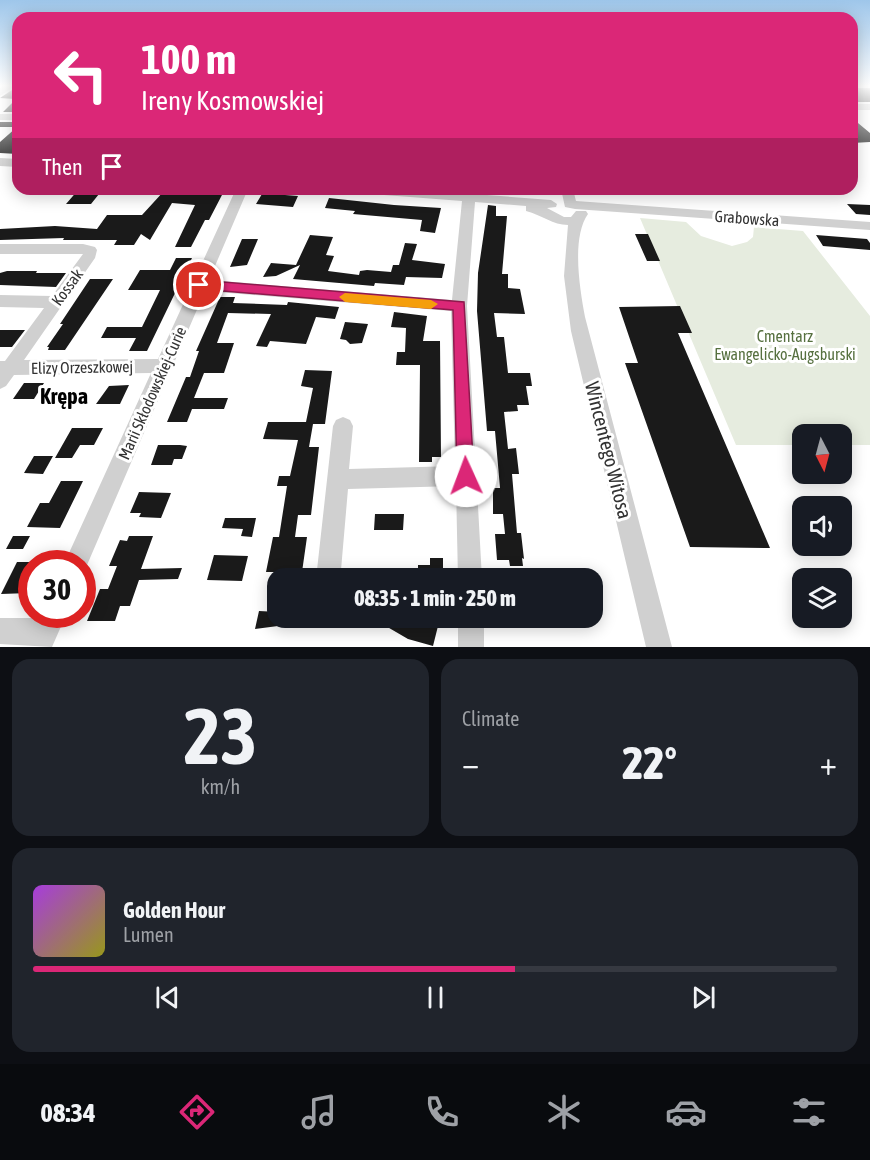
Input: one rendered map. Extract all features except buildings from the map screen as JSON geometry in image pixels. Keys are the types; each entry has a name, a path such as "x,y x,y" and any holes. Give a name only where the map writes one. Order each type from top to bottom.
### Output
{"street":[{"name":"Marii Skłodowskiej-Curie","path":"82,550 240,195"},
{"path":"441,195 554,206 575,211 566,222 554,206"},
{"name":"Wincentego Witosa","path":"569,195 575,211 571,252 574,303 579,331 659,647"},
{"path":"469,197 459,306 470,568"},
{"name":"Wincentego Witosa","path":"554,206 571,252"},
{"name":"Grabowska","path":"575,211 623,209 870,226"},
{"name":"Kossak","path":"0,249 90,250 90,255 57,302 3,372"},
{"path":"199,285 459,306"},
{"path":"0,301 57,302"},
{"name":"Elizy Orzeszkowej","path":"3,372 164,366"},
{"path":"328,568 344,426"},
{"path":"338,479 466,476"},
{"path":"0,631 46,631"}],"green space":[{"name":"Cmentarz Ewangelicko-Augsburski","path":"640,218 686,222 701,236 732,246 747,242 753,237 754,227 803,231 870,316 870,445 852,445 852,424 792,424 792,445 736,445"}],"slow traffic":[{"path":"345,297 431,304"}],"district":[{"name":"Krępa","path":"64,396"}],"route":[{"path":"199,285 459,306 466,476"}]}
